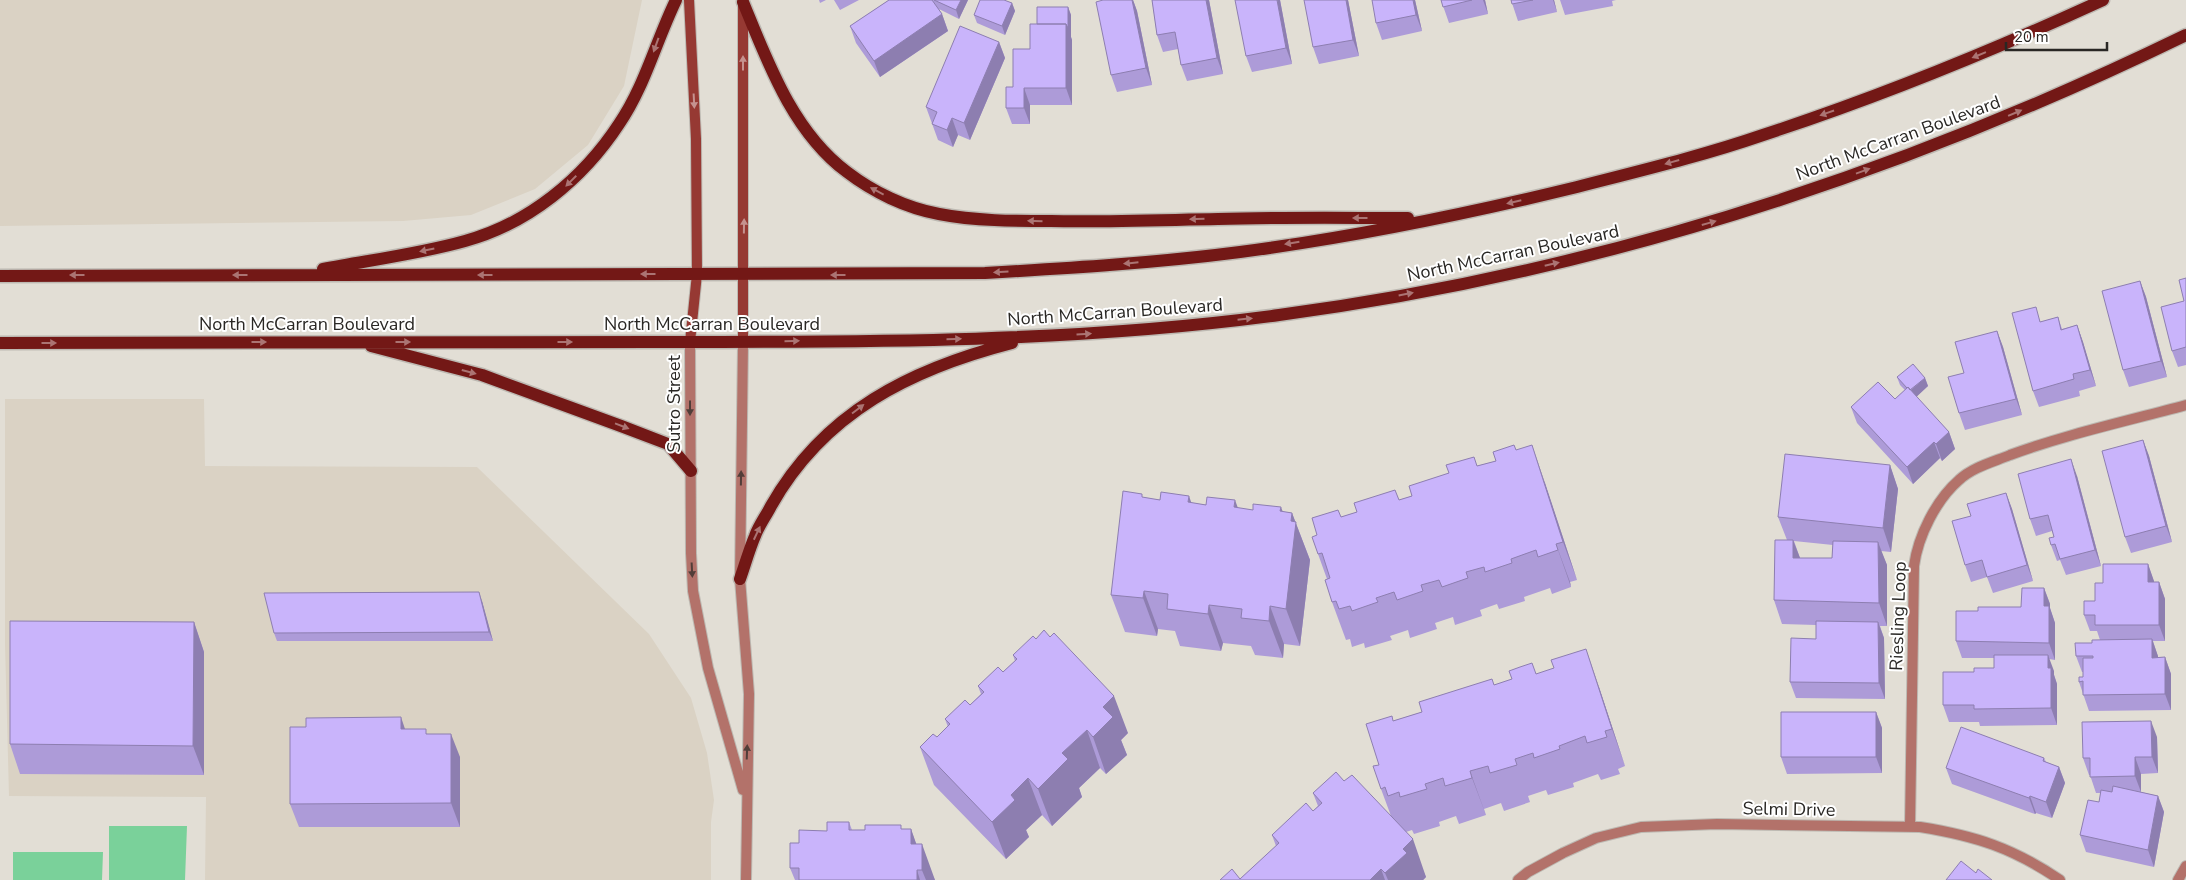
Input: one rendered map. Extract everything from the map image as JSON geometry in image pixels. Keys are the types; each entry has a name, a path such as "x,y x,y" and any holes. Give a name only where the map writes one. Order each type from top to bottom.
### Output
{"main road":[{"path":"288,274 410,253 466,241 517,220 557,195 589,163 619,124 644,79 661,31 676,0"},
{"name":"Sutro Street","path":"689,0 696,139 697,274 690,342"},
{"path":"0,276 985,273 1114,265 1240,252 1443,218 1650,169 1761,136 1877,95 2004,45 2103,0"},
{"path":"743,1 772,74 797,116 818,146 847,172 876,191 906,205 938,214 1008,221 1104,222 1220,219 1443,218"},
{"name":"Sutro Street","path":"743,1 743,342"},
{"name":"North McCarran Boulevard","path":"0,343 743,342 1035,338 1124,332 1277,315 1505,275 1629,246 1749,210 1849,177 1971,132 2110,72 2186,35"},
{"path":"740,579 755,534 782,487 816,444 861,406 910,378 974,353 1035,338"},
{"path":"354,342 482,375 668,444 691,471"}],"street":[{"name":"Sutro Street","path":"690,342 691,553 693,591 698,626 708,668 746,801"},
{"name":"Sutro Street","path":"743,342 740,579 749,694 746,880"},
{"name":"Riesling Loop","path":"1910,827 1914,566 1922,532 1947,492 1960,478 1980,466 2042,443 2186,405"},
{"name":"Selmi Drive","path":"1518,880 1528,872 1563,853 1596,838 1641,827 1717,824 1910,827 1953,832 1990,842 2032,861 2060,880"},
{"path":"2178,880 2186,866"}],"shaded area":[{"path":"0,0 642,0 624,86 588,145 535,189 471,215 403,221 0,226"},
{"path":"5,399 204,399 205,466 477,467 649,634 691,698 707,753 714,800 711,822 711,880 205,880 206,797 9,796 5,644"}],"green space":[{"path":"109,826 187,826 185,880 109,880"},
{"path":"13,852 103,852 102,880 13,880"}],"building":[{"path":"889,0 932,0 942,14 874,61 850,26"},
{"path":"934,0 961,0 956,10"},
{"path":"980,0 1004,0 1012,3 1002,26 974,15"},
{"path":"1103,0 1132,0 1146,68 1111,75 1096,2"},
{"path":"1152,0 1206,0 1217,58 1181,65 1175,32 1157,35"},
{"path":"1235,0 1277,0 1286,48 1246,56"},
{"path":"1304,0 1346,0 1353,40 1313,47"},
{"path":"1372,0 1413,0 1416,15 1376,23"},
{"path":"1441,0 1472,0 1443,7"},
{"path":"1511,0 1533,0 1512,4"},
{"path":"1037,7 1068,7 1068,28 1066,24 1037,24"},
{"path":"1030,24 1066,24 1066,88 1024,88 1024,108 1006,108 1006,87 1013,87 1013,49 1030,49"},
{"path":"960,26 999,42 964,123 952,118 947,130 932,124 937,112 926,107"},
{"path":"2186,278 2186,347 2172,351 2161,307 2184,301 2179,280"},
{"path":"2140,281 2161,361 2123,370 2102,291"},
{"path":"2036,307 2040,322 2058,317 2061,330 2077,325 2090,370 2073,374 2074,379 2033,391 2012,313"},
{"path":"1997,331 2016,399 1959,413 1948,377 1964,373 1955,342"},
{"path":"1913,364 1925,378 1910,390 1897,377"},
{"path":"1878,382 1895,399 1908,387 1949,432 1936,444 1934,442 1907,467 1851,407"},
{"path":"2143,440 2166,526 2125,537 2102,451"},
{"path":"1514,445 1516,450 1532,445 1563,542 1556,544 1558,550 1538,557 1536,550 1511,559 1512,563 1485,572 1484,567 1466,572 1468,578 1442,587 1439,580 1421,585 1423,591 1397,600 1394,592 1376,598 1378,602 1352,611 1350,606 1339,609 1336,601 1332,602 1325,580 1330,578 1322,553 1318,554 1312,537 1317,535 1312,518 1338,510 1341,517 1357,512 1354,503 1395,490 1399,500 1412,496 1409,486 1449,473 1446,465 1474,457 1477,466 1496,461 1493,452"},
{"path":"1785,454 1890,465 1883,528 1778,517"},
{"path":"2071,459 2095,550 2060,559 2055,544 2051,545 2049,538 2054,537 2048,515 2030,519 2018,474"},
{"path":"1123,491 1142,494 1142,497 1160,500 1161,492 1189,496 1188,502 1206,505 1207,497 1235,500 1234,507 1253,510 1253,504 1281,507 1280,511 1292,513 1291,521 1296,522 1286,609 1270,606 1269,621 1241,618 1242,609 1209,605 1208,614 1167,609 1168,594 1144,591 1143,598 1111,595"},
{"path":"2006,493 2027,565 1987,577 1982,560 1965,565 1952,521 1971,516 1967,504"},
{"path":"1775,540 1793,540 1793,558 1832,558 1833,541 1878,542 1879,603 1774,600"},
{"path":"2103,564 2148,564 2148,582 2159,582 2159,625 2095,625 2095,615 2084,615 2084,601 2095,601 2095,583 2103,583"},
{"path":"2022,588 2044,588 2044,606 2049,606 2049,643 1956,641 1956,611 1978,611 1978,607 2021,607"},
{"path":"479,592 489,632 274,633 264,593"},
{"path":"10,621 194,622 193,746 10,744"},
{"path":"1816,621 1878,622 1879,683 1790,682 1791,638 1816,639"},
{"path":"1044,630 1050,637 1054,633 1114,696 1103,707 1113,717 1093,737 1087,730 1062,753 1068,759 1038,789 1028,778 1011,795 1015,800 992,822 920,747 933,734 937,737 950,724 945,719 965,700 970,705 984,692 978,686 998,667 1003,672 1017,659 1013,655 1033,636 1036,639"},
{"path":"2152,639 2152,658 2165,657 2165,694 2083,695 2083,681 2079,682 2079,677 2083,677 2083,658 2093,658 2093,656 2076,656 2075,643 2092,643 2092,640"},
{"path":"1586,649 1612,729 1605,731 1607,737 1587,743 1585,736 1559,746 1560,749 1534,758 1533,753 1515,759 1517,765 1490,773 1488,766 1470,771 1472,778 1445,786 1443,778 1425,784 1427,789 1400,797 1399,792 1388,796 1385,787 1381,789 1373,766 1379,765 1366,724 1392,716 1393,721 1422,712 1419,702 1492,679 1494,685 1512,679 1509,671 1532,663 1536,674 1554,668 1551,660"},
{"path":"1994,655 2048,655 2048,668 2051,668 2051,708 1974,709 1974,705 1943,705 1943,672 1974,672 1974,668 1994,668"},
{"path":"1781,712 1876,712 1876,757 1781,757"},
{"path":"401,717 401,729 426,729 426,734 451,734 451,803 290,804 290,727 306,727 306,718"},
{"path":"2151,721 2152,757 2135,757 2135,776 2090,777 2090,758 2083,758 2082,722"},
{"path":"1961,727 2044,758 2043,761 2059,767 2046,802 2030,796 2029,798 1946,768"},
{"path":"1336,772 1344,781 1352,775 1413,839 1403,849 1407,853 1385,873 1381,869 1370,880 1220,880 1232,869 1240,879 1279,843 1272,835 1306,803 1313,811 1322,803 1313,793"},
{"path":"2113,786 2158,796 2148,850 2080,835 2088,800 2099,802 2101,790 2112,792"},
{"path":"827,822 849,822 849,830 865,830 865,825 901,825 901,829 911,829 911,844 922,844 922,870 917,870 917,880 799,880 799,868 790,868 790,843 799,843 799,830 827,831"},
{"path":"1961,861 1976,873 1978,869 1992,880 1946,880"}]}
